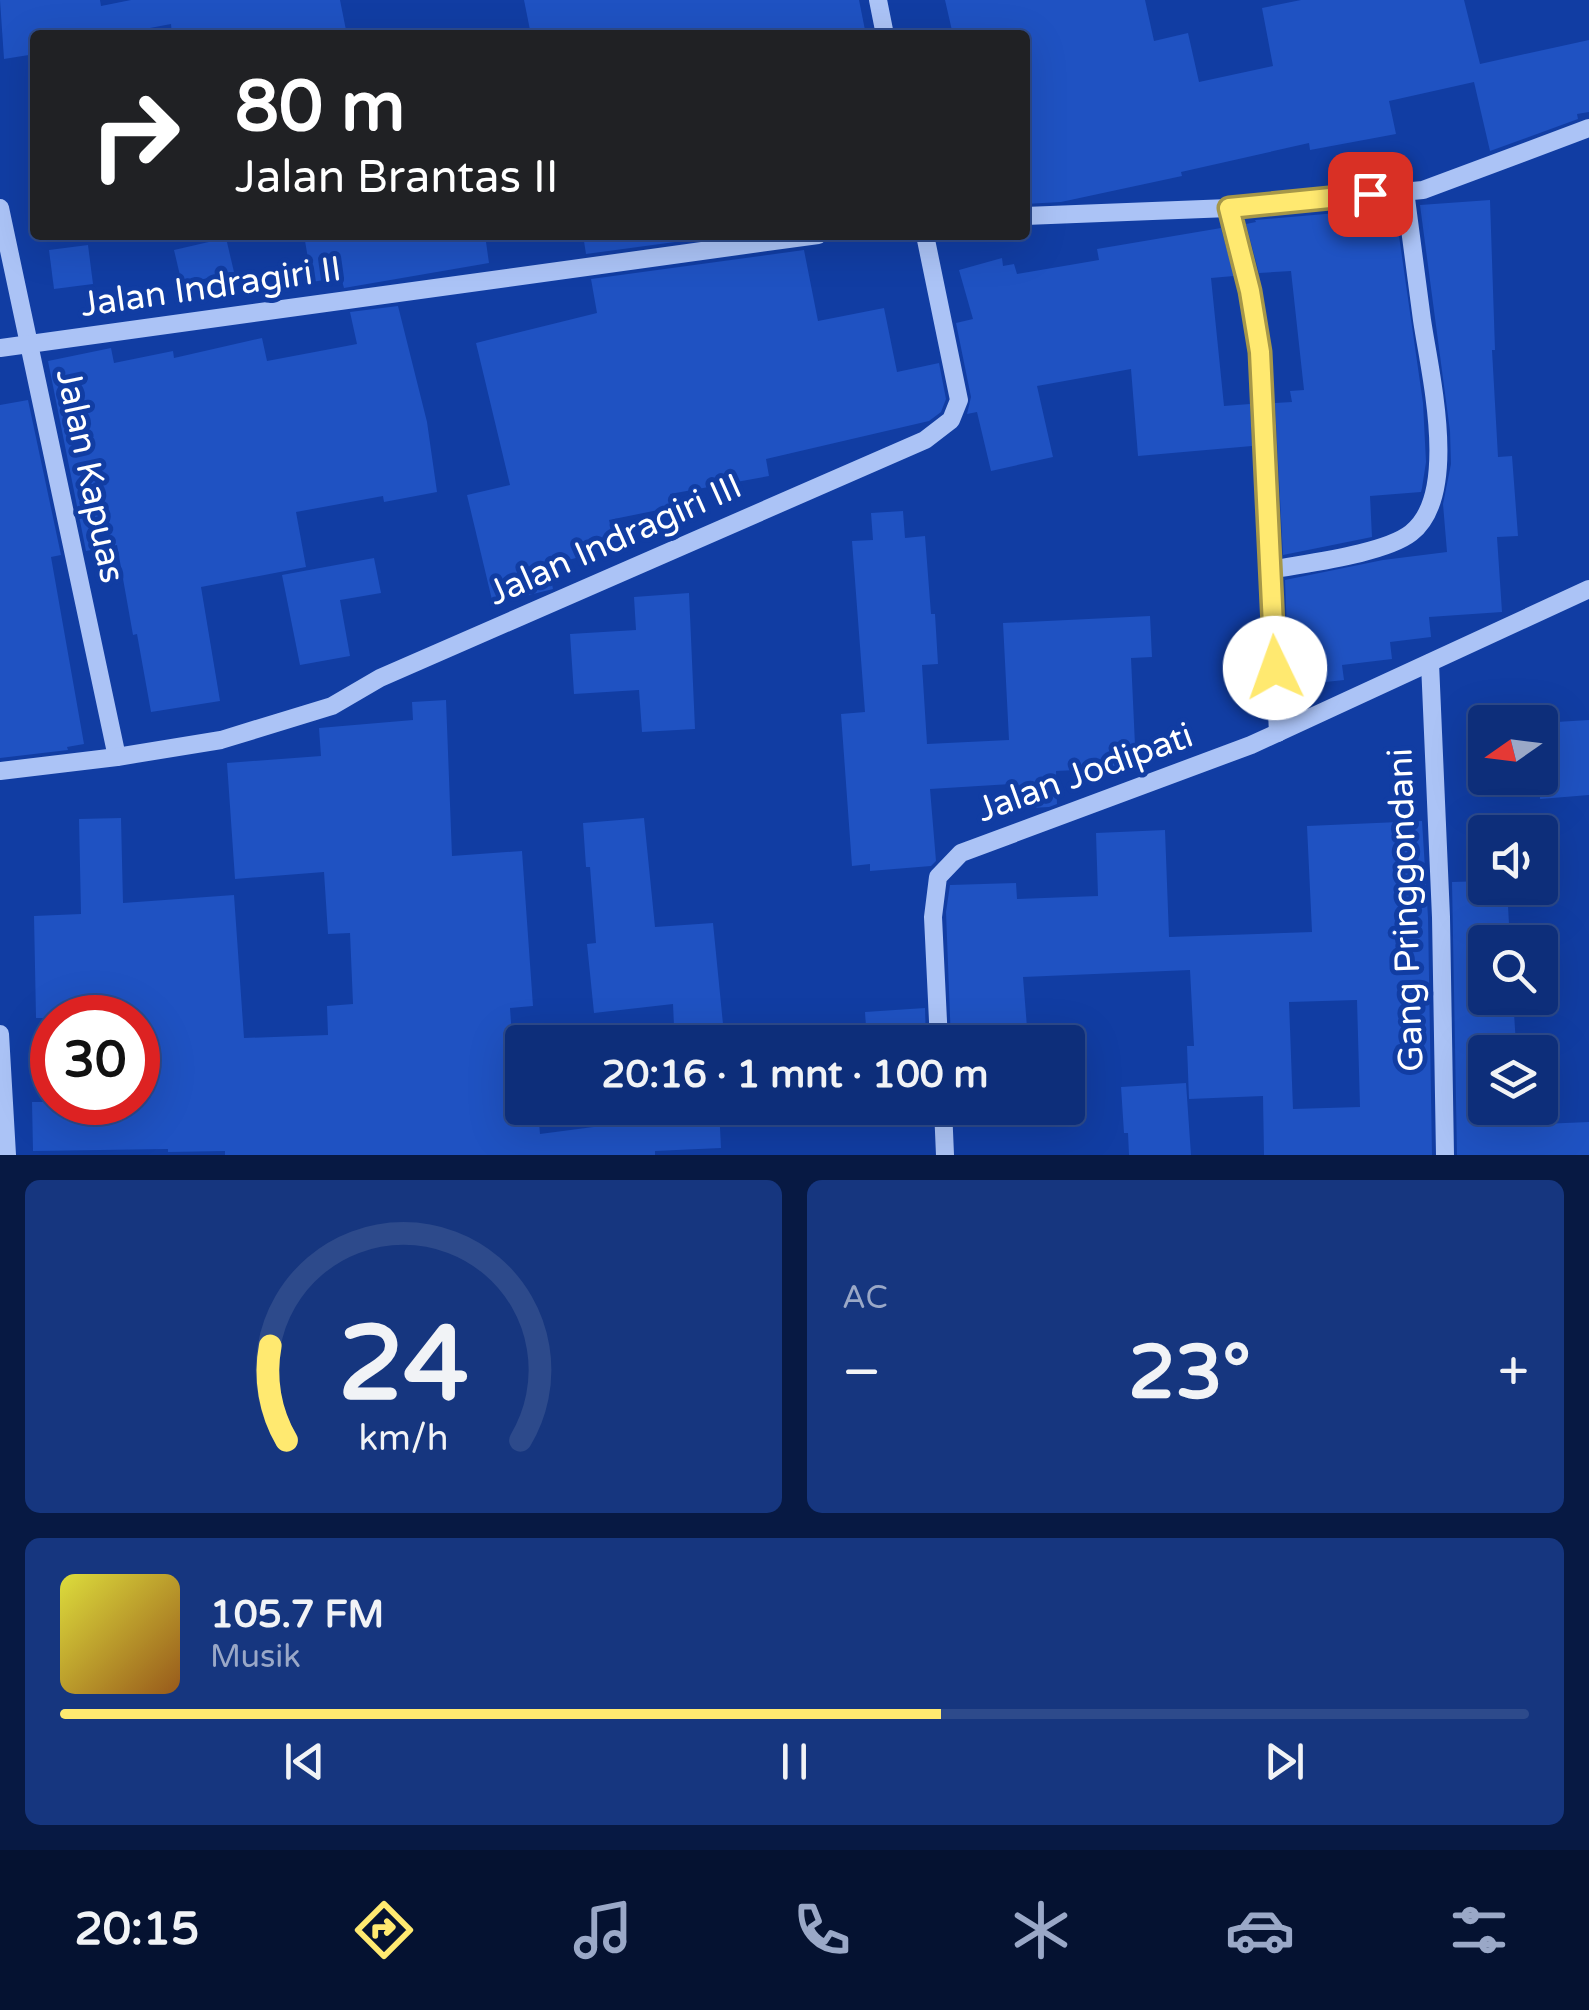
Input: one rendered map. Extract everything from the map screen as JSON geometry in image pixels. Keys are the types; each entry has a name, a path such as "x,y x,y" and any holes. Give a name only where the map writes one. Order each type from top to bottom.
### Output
{"street":[{"path":"878,0 884,30"},
{"path":"1030,216 1229,208 1424,190 1589,128"},
{"path":"1270,570 1383,547 1409,535 1427,516 1435,492 1438,412 1405,191"},
{"name":"Jalan Kapuas","path":"0,208 117,758"},
{"path":"1229,208 1250,291 1260,352 1278,732"},
{"name":"Jalan Indragiri II","path":"0,348 782,240"},
{"name":"Jalan Indragiri III","path":"117,758 221,740 332,706 380,678 925,440 951,420 959,400 927,240"},
{"name":"Jalan Jodipati","path":"939,1025 933,918 938,877 961,854 1278,732 1589,589"},
{"name":"Gang Pringgondani","path":"1430,663 1445,1155"},
{"path":"0,772 117,758"},
{"path":"0,1034 6,1155"},
{"path":"943,1125 945,1155"}],"building":[{"path":"0,0 100,0 101,6 131,0 340,0 346,30 172,30 171,24 139,30 30,30 30,55 4,59"},
{"path":"524,0 859,0 865,30 530,30"},
{"path":"945,0 1145,0 1154,41 1188,33 1199,82 1273,66 1262,8 1301,0 1464,0 1480,64 1589,40 1589,112 1490,151 1474,82 1389,101 1396,134 1310,150 1309,143 1181,172 1182,176 1061,202 1030,204 1030,30 952,30"},
{"path":"1490,200 1498,457 1512,456 1518,536 1497,537 1502,612 1429,617 1431,637 1390,642 1392,659 1342,665 1344,680 1289,686 1285,580 1383,560 1447,552 1443,504 1451,464 1450,431 1420,205"},
{"path":"1395,208 1423,403 1426,462 1421,492 1370,496 1372,537 1283,555 1275,403 1292,402 1290,391 1304,390 1291,271 1259,273 1246,224 1255,220"},
{"path":"1221,228 1234,276 1211,278 1224,406 1250,404 1252,446 1138,456 1131,369 1037,386 1053,457 991,471 977,412 967,414 971,397 956,323 973,319 959,270 1002,258 1003,266 1014,264 1017,274 1099,260 1097,249"},
{"path":"226,240 234,272 182,284 174,250"},
{"path":"305,240 486,240 489,263 344,288 341,277 312,282"},
{"path":"584,240 690,240 586,254"},
{"path":"88,245 93,284 54,289 49,250"},
{"path":"804,250 818,321 884,308 897,372 939,363 946,399 941,412 929,421 766,459 769,476 670,494 673,507 609,520 616,548 548,565 553,589 493,604 467,495 510,485 476,343 597,313 591,279"},
{"path":"398,306 427,422 437,492 384,502 383,496 296,512 306,567 201,587 220,701 151,712 117,545 86,551 48,361 111,348 114,363 173,351 174,358 262,338 267,361 357,344 350,312"},
{"path":"28,400 61,555 51,557 84,744 67,747 68,750 0,758 0,405"},
{"path":"903,511 905,538 925,536 931,614 935,614 938,664 922,665 927,744 1009,740 1003,623 1150,616 1152,657 1131,658 1136,767 1056,771 1057,804 1049,807 1013,809 1011,784 930,789 936,861 931,866 870,871 870,864 852,866 841,714 865,712 852,541 873,540 871,513"},
{"path":"374,558 381,593 340,600 350,656 300,665 282,575"},
{"path":"689,593 695,729 642,732 639,690 574,694 570,634 636,630 634,597"},
{"path":"446,700 452,856 522,851 533,1006 510,1008 511,1025 505,1025 505,1125 539,1125 540,1134 601,1125 720,1125 721,1148 655,1151 655,1155 33,1151 32,1125 160,1125 160,995 36,995 34,916 81,914 79,819 121,818 123,903 234,895 244,1038 328,1035 327,1006 353,1004 350,933 328,934 324,872 235,879 227,763 321,756 319,728 413,720 412,702"},
{"path":"1589,720 1589,795 1540,799 1540,795 1558,795 1558,722"},
{"path":"644,818 655,927 713,923 723,1024 674,1025 673,1004 594,1013 587,944 596,943 583,823"},
{"path":"1422,821 1428,917 1432,1155 1264,1155 1263,1096 1189,1099 1187,1046 1194,1046 1190,970 1023,977 1027,1025 950,1025 946,912 950,885 1016,883 1017,899 1098,896 1096,833 1165,830 1169,937 1312,932 1307,826","holes":["1357,1000 1360,1107 1293,1109 1289,1002"]},
{"path":"1452,882 1468,882 1468,905 1508,905 1509,925 1468,925 1468,1015 1514,1015 1515,1035 1468,1035 1468,1125 1589,1122 1589,1155 1457,1155"},
{"path":"925,1008 926,1025 866,1025 865,1012"},
{"path":"1186,1083 1191,1155 1129,1155 1121,1087"}],"route":[{"path":"1275,668 1260,352 1250,291 1229,208 1370,194"}]}
